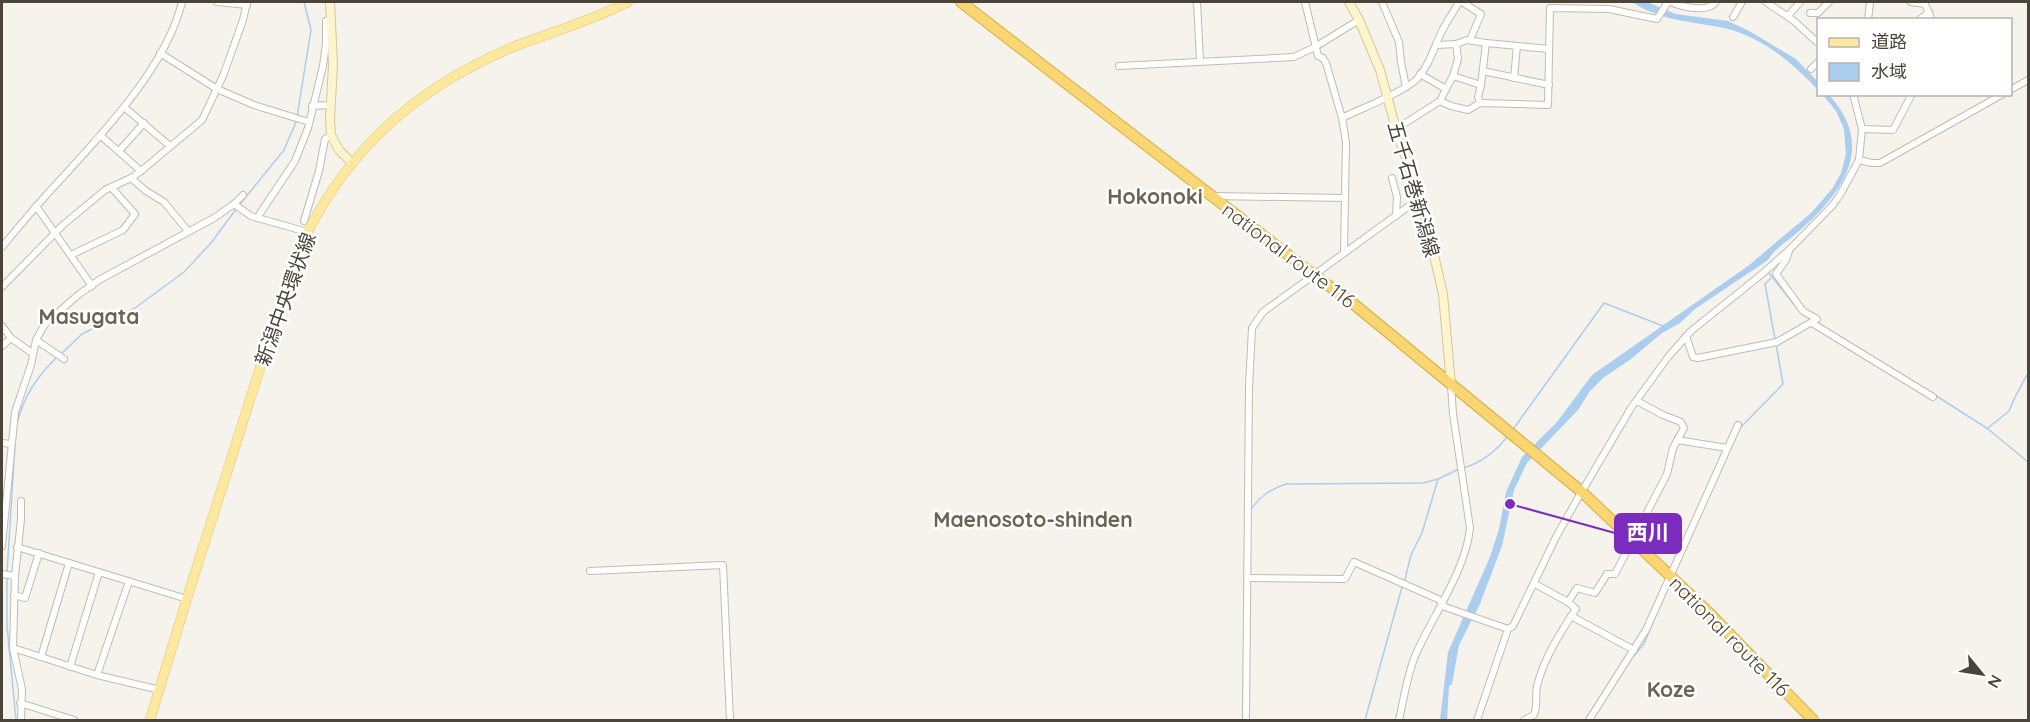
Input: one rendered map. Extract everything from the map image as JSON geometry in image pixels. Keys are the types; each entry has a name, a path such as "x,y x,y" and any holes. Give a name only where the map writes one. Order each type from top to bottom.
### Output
{"highway":[{"name":"national route 116","path":"961,2 1350,301 1582,492 1671,576 1813,720"}],"main road":[{"path":"330,2 333,65 330,105 332,135 339,150 352,163"},
{"name":"新潟中央環状線","path":"150,720 294,261 326,198 352,163 387,124 440,85 473,66 517,46 628,2"},
{"name":"五千石巻新潟線","path":"1349,2 1380,70 1396,129 1420,198 1443,294 1451,385"}],"street":[{"path":"2,247 124,107 160,53 182,2"},
{"path":"2,287 56,233 111,187 141,171 202,120 217,89 243,20 247,3 217,2"},
{"path":"1197,2 1200,61"},
{"path":"1305,2 1315,47 1318,57 1323,57 1326,63 1342,118 1346,142 1344,253"},
{"path":"1382,2 1399,42 1406,87"},
{"path":"1342,118 1406,87 1420,74 1437,45 1443,29 1461,2 1481,14 1470,40"},
{"path":"1440,101 1468,110 1480,103 1548,105 1550,8 1609,9 1657,19 1668,2 1706,8 1713,6 1716,2"},
{"path":"1734,17 1742,2"},
{"path":"1766,2 1788,16 1817,42"},
{"path":"1788,16 1800,2"},
{"path":"1810,13 1818,13 1829,2"},
{"path":"1868,18 1870,2"},
{"path":"1911,2 1925,3 1931,18"},
{"path":"1922,18 1929,12"},
{"path":"1119,66 1294,57 1359,20"},
{"path":"257,218 295,161 309,122 323,66 326,21"},
{"path":"1437,45 1456,44 1470,40 1548,49"},
{"path":"1480,103 1478,96 1486,43"},
{"path":"1396,129 1440,101 1454,76 1458,59 1456,44"},
{"path":"1514,78 1517,46"},
{"path":"160,53 217,89 254,105 309,122"},
{"path":"1811,69 1817,63"},
{"path":"1483,71 1549,85"},
{"path":"1420,74 1446,89"},
{"path":"1454,76 1481,85"},
{"path":"2012,89 2028,80"},
{"path":"1248,578 1345,579 1354,562 1438,599 1442,605 1508,628 1513,626 1556,537 1637,401 1668,357 1686,336 1789,250 1832,206 1850,180 1859,160 1862,129 1854,96"},
{"path":"1862,129 1893,130 1911,96"},
{"path":"1859,160 1872,164 1880,163 1999,96"},
{"path":"312,106 330,105"},
{"path":"124,107 170,146"},
{"path":"119,151 144,123"},
{"path":"304,220 319,171 325,138 332,135"},
{"path":"101,136 141,171"},
{"path":"130,178 164,202 188,231"},
{"path":"1392,178 1397,197 1396,216"},
{"path":"71,255 123,230 135,214 111,187"},
{"path":"2,546 4,500 15,412 31,364 36,340 45,324 92,286 214,218 243,195"},
{"path":"1212,196 1345,198"},
{"path":"1246,720 1249,387 1252,328 1263,312 1420,198"},
{"path":"234,204 257,218 307,232"},
{"path":"36,206 92,286"},
{"path":"1686,336 1693,357 1698,358 1777,342 1817,319 1803,311 1776,274 1786,260 1789,250"},
{"path":"1812,323 1933,397"},
{"path":"2,326 11,338 32,353"},
{"path":"2,346 11,338"},
{"path":"36,340 64,359"},
{"path":"1399,720 1415,656 1442,605 1467,545 1470,528 1453,414 1451,385"},
{"path":"1568,602 1577,588 1595,593 1607,574 1615,574 1667,474 1673,448 1684,428 1681,422 1637,401"},
{"path":"1589,720 1648,626 1738,425"},
{"path":"1677,440 1727,448"},
{"path":"2,443 11,444"},
{"path":"21,501 15,576 13,648 22,689 21,720"},
{"path":"17,547 187,599"},
{"path":"14,595 25,598 39,553"},
{"path":"41,657 69,563"},
{"path":"590,571 723,565 730,720"},
{"path":"70,667 99,572"},
{"path":"2,574 15,576"},
{"path":"97,675 129,581"},
{"path":"1524,720 1534,715 1537,688 1543,666 1576,609 1568,602 1535,584"},
{"path":"1571,616 1634,650"},
{"path":"1477,720 1508,628"},
{"path":"13,648 97,675 160,690"},
{"path":"20,703 74,720"}],"water":[{"path":"1632,2 1647,2 1676,14 1728,21 1796,59 1817,81 1817,89 1787,60 1764,44 1738,32 1676,20"},
{"path":"1824,96 1830,96 1843,114 1851,133 1852,151 1848,169 1840,186 1828,202 1768,260 1695,309 1680,323 1662,333 1631,359 1603,378 1590,391 1578,410 1527,463 1514,490 1502,546 1480,604 1459,645 1452,684 1449,686 1447,720 1440,720 1448,652 1490,557 1499,529 1506,492 1522,457 1557,422 1592,375 1748,266 1811,213 1832,189 1841,173 1846,154 1844,129 1836,111"}],"waterway":[{"path":"297,117 311,30 304,2"},
{"path":"240,204 284,150 296,122"},
{"path":"61,354 82,334 135,308 184,272 211,243 237,208"},
{"path":"1768,272 1801,313"},
{"path":"1771,278 1765,284 1775,339"},
{"path":"1514,428 1604,303 1663,326"},
{"path":"1830,331 1906,377"},
{"path":"1740,428 1783,384 1776,344"},
{"path":"17,423 32,387 57,357"},
{"path":"1988,428 2009,411 2028,373"},
{"path":"1935,395 1988,429 2028,462"},
{"path":"7,573 16,428"},
{"path":"1463,468 1488,456 1507,437"},
{"path":"1251,509 1266,493 1286,484 1423,483 1459,469"},
{"path":"1404,583 1411,555 1422,533 1438,479"},
{"path":"1243,720 1245,520"},
{"path":"7,578 7,626 16,720"},
{"path":"1365,720 1402,587"},
{"path":"1631,659 1644,644 1656,614"}],"place":[{"name":"西川","path":"1510,504"}],"district":[{"name":"Hokonoki","path":"1155,196"},
{"name":"Masugata","path":"89,316"},
{"name":"Maenosoto-shinden","path":"1033,519"},
{"name":"Koze","path":"1671,689"}]}
